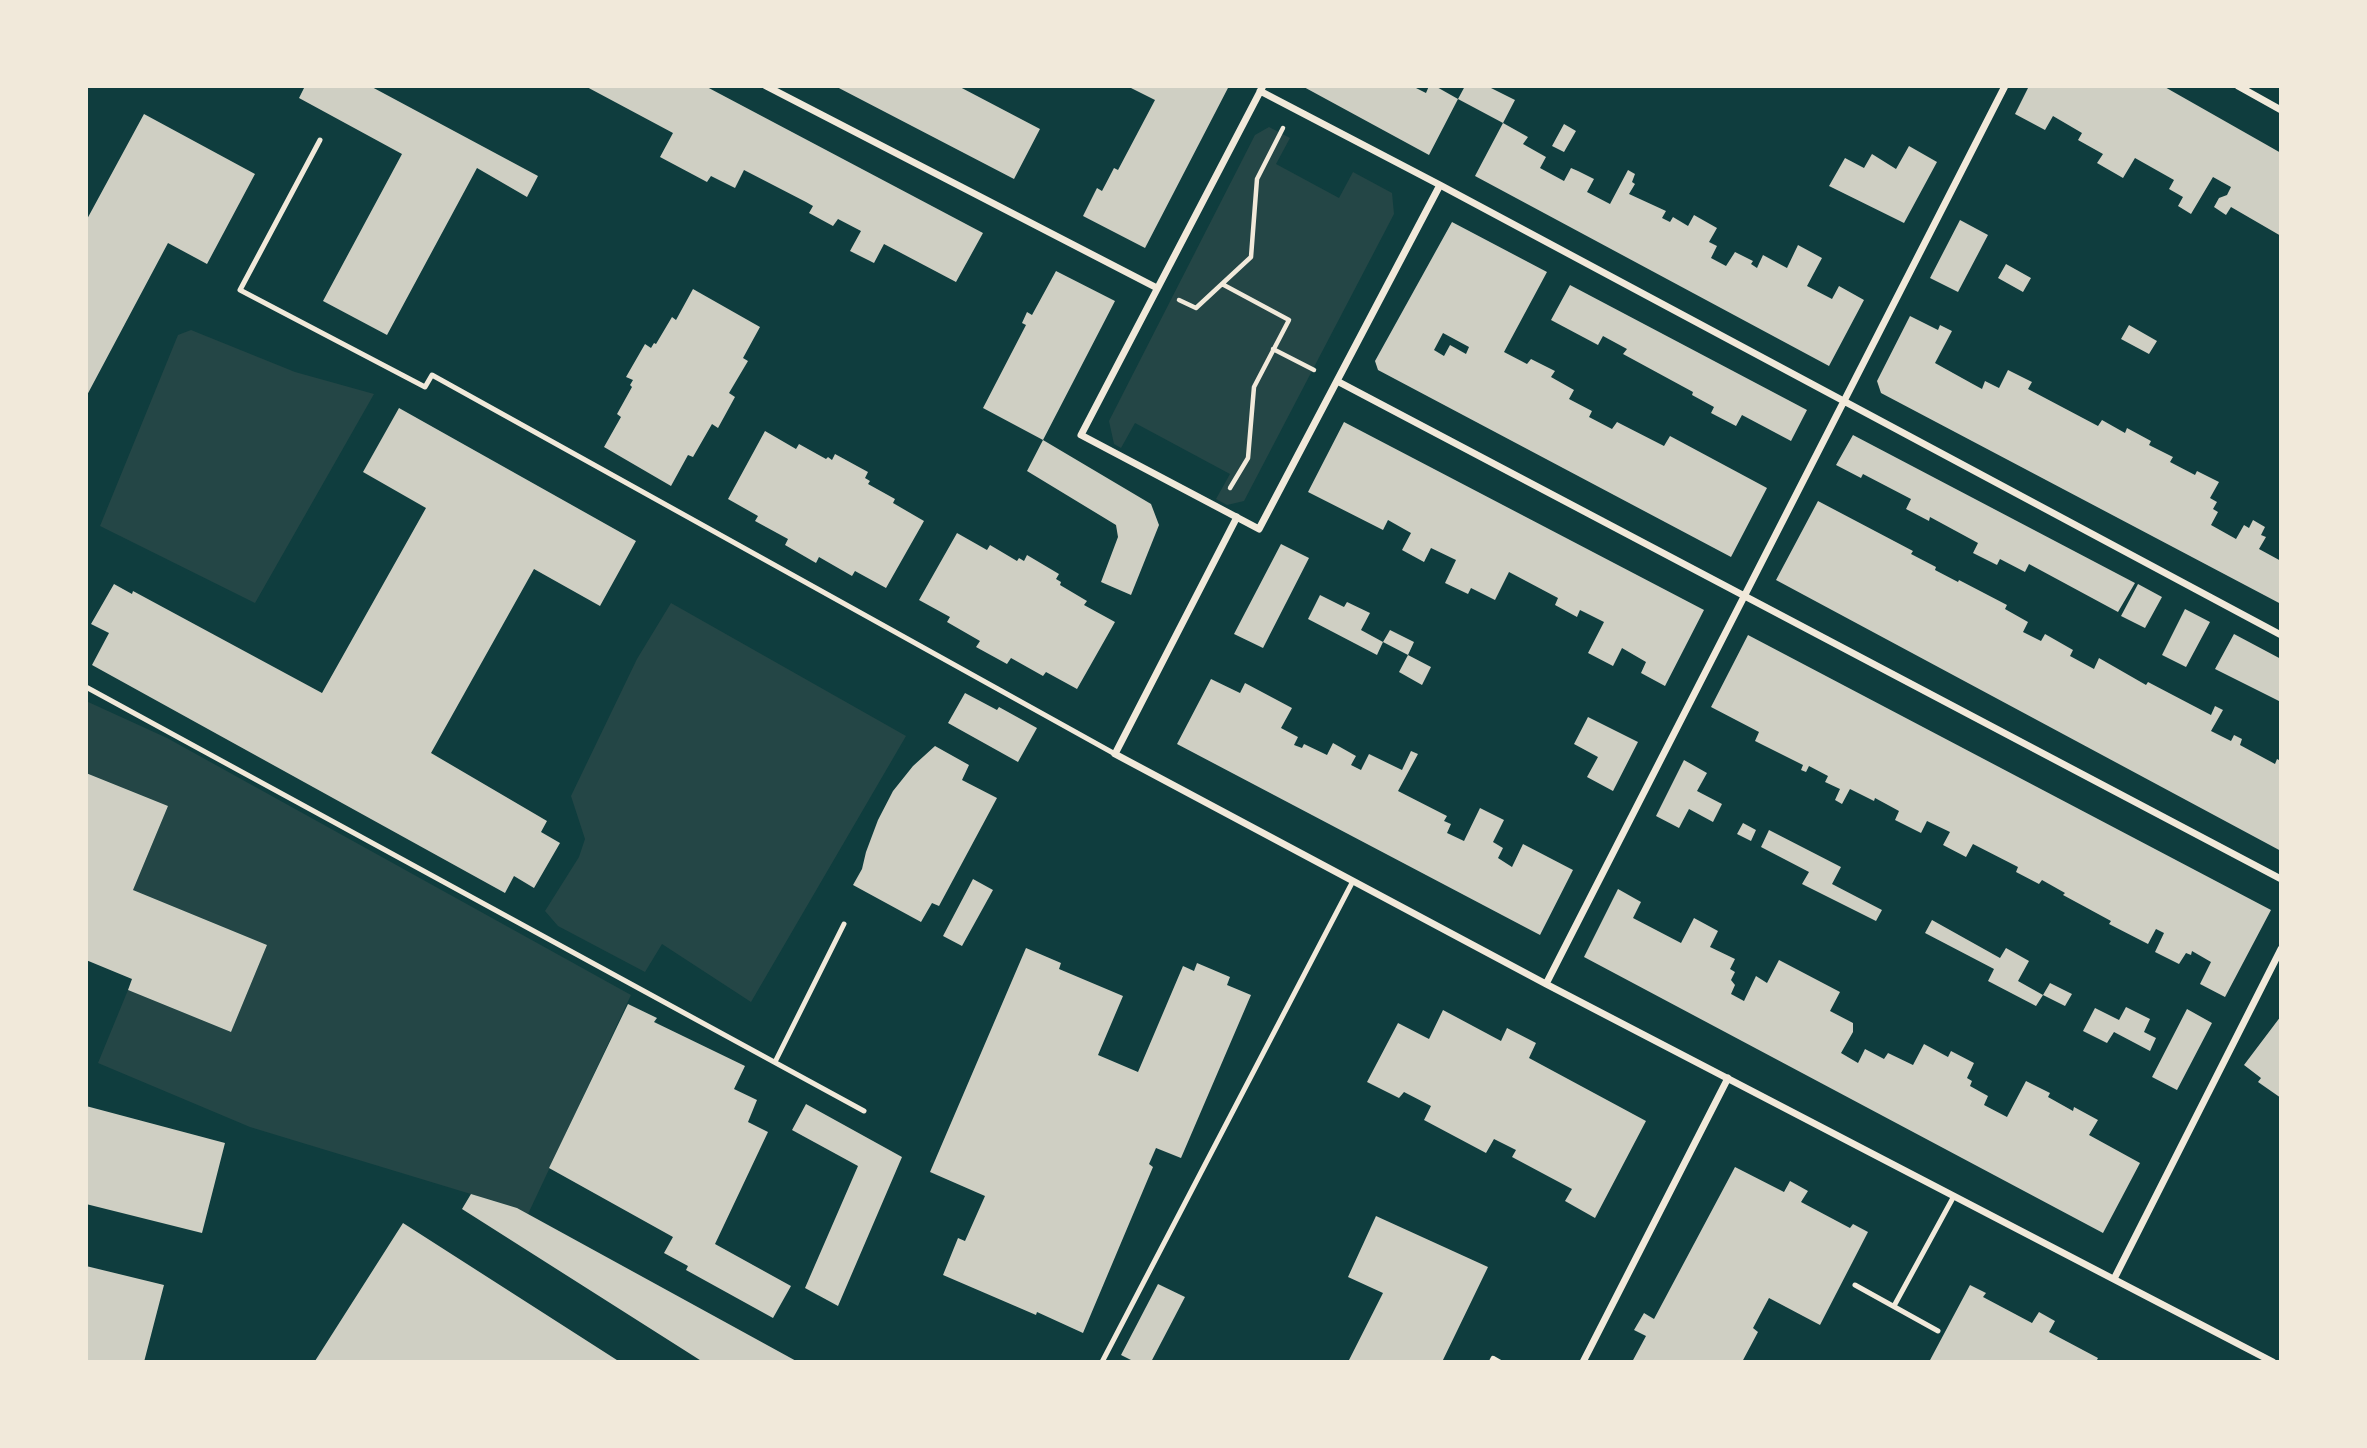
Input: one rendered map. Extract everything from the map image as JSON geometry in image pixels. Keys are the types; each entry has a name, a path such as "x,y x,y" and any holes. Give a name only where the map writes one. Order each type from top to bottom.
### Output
{"street":[{"path":"766,86 1157,288"},
{"path":"1546,984 2005,86"},
{"path":"2238,86 2281,110"},
{"path":"1440,185 1259,529 1081,435 1262,88 1293,108 1440,185 2281,635"},
{"path":"1337,381 2281,879"},
{"path":"1237,517 1115,754 1546,984 2273,1362"},
{"path":"2115,1279 2281,949"},
{"path":"1583,1362 1728,1078"}],"lane":[{"path":"320,140 240,290 425,387 432,375 1115,754"},
{"path":"86,687 864,1111"},
{"path":"1102,1362 1353,881"},
{"path":"775,1062 844,924"},
{"path":"1894,1306 1954,1196"},
{"path":"1855,1285 1938,1331"}],"path":[{"path":"1157,288 1196,308 1251,257 1257,179 1293,108"},
{"path":"1219,508 1248,458 1254,387 1289,320 1222,284"},
{"path":"1273,349 1337,381"},
{"path":"1491,1362 1493,1358 1500,1362"}],"shaded area":[{"path":"1269,127 1290,138 1276,164 1339,198 1353,172 1392,193 1394,214 1244,501 1227,505 1216,499 1230,474 1135,423 1121,448 1114,444 1109,421 1255,135"},
{"path":"191,330 295,372 374,394 255,603 100,526 178,335"},
{"path":"671,603 906,736 751,1002 662,944 645,972 558,926 545,911 579,857 585,839 571,796 637,659"},
{"path":"86,701 167,738 631,995 528,1214 517,1208 250,1127 98,1063 128,990 231,1032 267,945 133,890 168,806 86,773"}],"building":[{"path":"305,86 370,86 538,176 527,197 477,168 387,335 323,301 402,154 299,98"},
{"path":"585,86 705,86 983,233 956,282 884,244 874,263 850,251 861,231 838,219 833,226 809,213 813,206 744,170 735,188 711,176 707,182 660,157 673,133"},
{"path":"835,86 958,86 1040,129 1014,179"},
{"path":"1229,86 1145,248 1083,216 1097,188 1102,191 1114,168 1118,170 1155,100 1131,88"},
{"path":"1302,86 1412,86 1426,93 1429,86 1435,86 1458,99 1429,155"},
{"path":"1465,86 1487,86 1515,100 1503,123 1458,99"},
{"path":"2029,86 2163,86 2281,153 2281,236 2231,207 2226,215 2214,207 2219,198 2227,195 2231,187 2213,177 2191,214 2178,206 2183,197 2169,189 2174,180 2135,158 2123,178 2097,163 2103,154 2078,140 2082,133 2053,116 2045,130 2015,114"},
{"path":"144,114 255,174 207,264 168,243 86,397 86,221"},
{"path":"1503,123 1528,137 1523,144 1546,157 1540,168 1564,181 1571,168 1594,179 1587,192 1610,204 1628,170 1635,174 1632,182 1635,184 1629,194 1666,211 1662,218 1670,222 1673,217 1688,226 1694,215 1717,228 1709,242 1717,246 1711,258 1726,266 1735,252 1753,261 1751,264 1757,268 1763,255 1787,268 1798,245 1822,258 1807,286 1832,299 1839,286 1864,300 1829,366 1475,176"},
{"path":"1564,124 1576,131 1564,152 1552,146"},
{"path":"1909,146 1937,162 1904,223 1829,186 1845,158 1864,168 1872,154 1896,169"},
{"path":"1960,220 1988,235 1958,292 1930,278"},
{"path":"1452,222 1547,272 1504,352 1527,364 1531,359 1555,371 1551,377 1574,390 1569,399 1592,411 1589,417 1612,429 1617,422 1664,446 1670,436 1767,488 1731,557 1378,370 1375,361","holes":["1443,333 1469,347 1466,354 1450,345 1444,356 1434,350"]},
{"path":"2006,264 2031,278 2023,292 1998,278"},
{"path":"1056,271 1115,301 1043,440 983,408 1026,325 1022,323 1027,312 1032,315"},
{"path":"1570,285 1807,410 1791,441 1742,415 1736,426 1711,413 1714,407 1692,395 1693,392 1623,354 1627,349 1603,336 1598,345 1551,320"},
{"path":"693,289 760,327 743,358 748,361 729,393 735,397 718,428 712,424 693,457 688,455 671,486 604,447 621,417 617,414 632,387 630,385 633,380 626,377 645,344 651,348 672,317 676,320"},
{"path":"1910,316 1938,330 1940,325 1952,331 1935,363 1982,389 1985,381 1999,388 2008,370 2032,382 2028,389 2098,426 2102,420 2125,433 2127,428 2151,441 2149,445 2173,457 2170,462 2195,475 2197,471 2219,482 2210,498 2217,502 2213,509 2218,512 2211,525 2236,539 2244,525 2249,528 2253,520 2265,527 2261,535 2266,537 2259,549 2281,561 2281,604 1881,393 1877,381"},
{"path":"2129,325 2157,341 2149,354 2121,339"},
{"path":"399,408 636,541 600,606 534,569 431,753 547,821 541,832 560,843 534,888 514,876 505,893 92,665 109,633 91,624 114,584 132,594 133,591 322,693 426,508 363,472"},
{"path":"1344,422 1704,610 1665,686 1641,673 1646,662 1622,648 1613,666 1588,653 1604,622 1580,610 1577,617 1555,605 1558,598 1509,572 1495,600 1471,588 1468,594 1445,583 1456,560 1431,548 1424,562 1402,550 1411,533 1388,520 1383,530 1308,492"},
{"path":"765,431 796,449 799,444 832,460 835,454 868,472 865,478 870,481 868,484 895,499 893,503 924,521 886,588 855,571 852,576 819,557 816,563 785,545 788,539 755,521 758,516 728,499"},
{"path":"1853,435 2135,583 2118,612 2029,564 2025,572 2000,559 1997,565 1973,553 1978,543 1930,517 1929,521 1906,509 1911,499 1863,474 1861,478 1836,465"},
{"path":"1043,440 1151,504 1159,525 1131,595 1101,582 1118,537 1116,525 1027,471"},
{"path":"1818,501 1913,551 1911,554 1936,567 1935,570 2007,605 2005,609 2028,622 2023,632 2041,641 2045,634 2073,650 2070,656 2094,669 2099,658 2146,685 2148,682 2211,715 2215,706 2223,710 2211,731 2231,741 2234,735 2242,739 2240,745 2275,764 2277,759 2281,761 2281,851 1776,580"},
{"path":"957,533 987,550 990,545 1017,561 1019,558 1024,561 1027,555 1059,574 1056,579 1061,582 1060,585 1087,601 1084,605 1115,622 1077,689 1046,672 1043,676 1011,658 1007,664 976,647 980,641 947,622 950,617 919,600"},
{"path":"1281,544 1309,558 1263,648 1234,634"},
{"path":"2138,584 2162,597 2145,628 2121,616"},
{"path":"1320,595 1344,607 1347,602 1370,613 1361,630 1383,642 1377,655 1308,619"},
{"path":"2185,609 2210,622 2186,667 2162,655"},
{"path":"1390,630 1414,642 1408,655 1383,642"},
{"path":"2234,634 2281,659 2281,702 2215,669"},
{"path":"1748,635 2271,910 2225,997 2200,984 2211,962 2192,951 2191,955 2186,953 2179,964 2155,952 2164,933 2156,929 2148,944 2109,924 2111,921 2063,895 2065,893 2042,880 2039,884 2016,872 2018,867 1973,844 1966,857 1943,845 1950,832 1927,821 1921,833 1895,820 1899,811 1875,798 1874,801 1850,789 1842,804 1835,800 1840,789 1825,782 1828,776 1809,766 1806,772 1801,770 1803,765 1755,741 1759,732 1711,707"},
{"path":"1408,655 1431,667 1422,685 1399,672"},
{"path":"1211,679 1240,693 1245,683 1292,708 1281,728 1298,737 1294,745 1302,748 1304,744 1327,755 1333,743 1356,756 1351,765 1361,770 1369,754 1402,770 1411,751 1418,754 1398,791 1447,816 1444,821 1451,824 1447,833 1464,841 1480,808 1504,820 1493,842 1503,848 1498,858 1512,867 1523,844 1573,870 1540,935 1177,744"},
{"path":"965,693 997,710 999,707 1037,728 1018,762 948,723"},
{"path":"1588,717 1638,742 1613,791 1587,777 1598,757 1574,744"},
{"path":"935,746 969,765 962,780 997,798 939,906 932,903 921,922 853,885 862,869 878,820 893,791 913,766"},
{"path":"1684,760 1707,773 1697,791 1722,804 1713,822 1689,809 1679,828 1656,816"},
{"path":"86,773 168,806 133,890 267,945 231,1032 128,990 132,979 86,960"},
{"path":"1743,823 1756,830 1751,841 1737,834"},
{"path":"1769,830 1841,867 1832,884 1882,910 1876,921 1802,884 1809,872 1761,847"},
{"path":"973,879 993,890 962,946 943,936"},
{"path":"1618,889 1641,902 1633,918 1681,943 1694,918 1718,931 1710,947 1735,959 1730,969 1735,972 1731,980 1735,985 1731,994 1744,1001 1756,976 1767,983 1779,960 1840,992 1830,1011 1853,1023 1853,1032 1841,1053 1858,1063 1865,1049 1884,1059 1888,1053 1913,1065 1924,1044 1948,1057 1951,1051 1974,1063 1967,1078 1972,1081 1970,1086 1988,1096 1984,1105 2007,1117 2026,1081 2050,1093 2048,1097 2073,1111 2074,1107 2098,1120 2089,1135 2140,1163 2103,1233 1584,957"},
{"path":"1932,920 2000,958 2006,948 2029,961 2018,981 2043,995 2036,1006 1988,981 1994,969 1925,933"},
{"path":"1026,948 1061,963 1059,969 1123,996 1098,1055 1138,1072 1183,966 1194,971 1197,963 1230,977 1227,985 1251,995 1181,1158 1156,1148 1149,1164 1153,1167 1083,1333 943,1275 958,1238 965,1241 985,1196 930,1172"},
{"path":"2050,983 2072,994 2065,1006 2043,995"},
{"path":"628,1004 657,1018 654,1022 745,1066 734,1089 757,1100 748,1122 768,1132 715,1244 791,1286 773,1318 686,1270 688,1266 664,1253 673,1237 549,1168"},
{"path":"2126,1007 2150,1019 2144,1032 2156,1038 2150,1051 2114,1032 2107,1043 2083,1031 2095,1008 2119,1020"},
{"path":"2187,1009 2212,1023 2177,1090 2152,1077"},
{"path":"1443,1010 1501,1041 1507,1028 1536,1043 1529,1058 1646,1121 1595,1218 1565,1201 1572,1189 1512,1157 1516,1150 1494,1139 1486,1153 1424,1120 1431,1106 1404,1092 1399,1098 1367,1082 1398,1023 1429,1039"},
{"path":"2281,1016 2281,1098 2258,1082 2261,1078 2244,1065"},
{"path":"806,1104 902,1157 838,1306 805,1288 858,1166 792,1130"},
{"path":"86,1106 225,1143 202,1233 86,1204"},
{"path":"1735,1167 1784,1192 1790,1181 1808,1191 1801,1202 1850,1228 1853,1224 1868,1232 1820,1325 1769,1298 1753,1328 1758,1332 1742,1362 1632,1362 1646,1336 1634,1330 1644,1313 1654,1319"},
{"path":"471,1194 517,1208 798,1362 703,1362 462,1209"},
{"path":"1376,1216 1488,1267 1442,1362 1348,1362 1383,1293 1348,1277"},
{"path":"403,1223 620,1362 315,1361"},
{"path":"86,1266 164,1285 144,1362 86,1362"},
{"path":"1158,1284 1185,1297 1151,1362 1135,1362 1121,1355"},
{"path":"1970,1285 1986,1293 1983,1297 2032,1323 2039,1312 2055,1321 2049,1332 2098,1358 2096,1362 1929,1362"}]}
